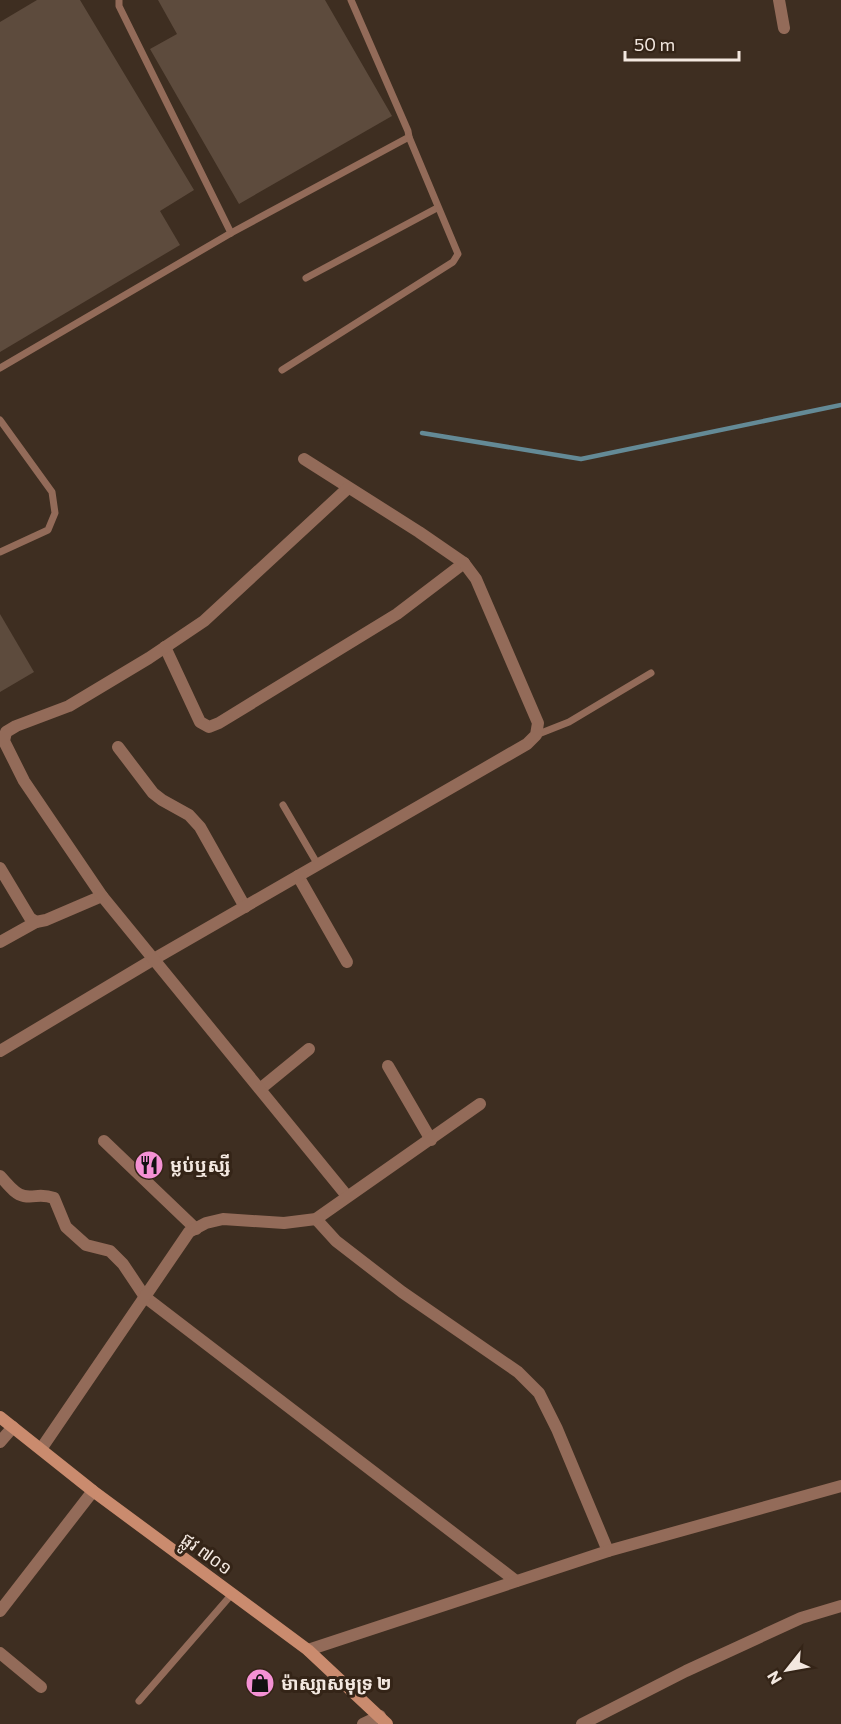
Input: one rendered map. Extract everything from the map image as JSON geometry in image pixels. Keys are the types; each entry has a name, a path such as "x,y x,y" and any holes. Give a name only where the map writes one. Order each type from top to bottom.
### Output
{"main road":[{"name":"ផ្លូវ ៧០១","path":"0,1417 93,1491 308,1650 383,1720"}],"street":[{"path":"779,0 784,28"},
{"path":"0,1051 154,959 527,744 536,735 538,723 476,579 464,563 304,459"},
{"path":"347,1196 102,897 24,782 4,741 6,732 16,726 69,706 204,621 348,488"},
{"path":"165,647 200,722 209,727 397,614 464,563"},
{"path":"118,747 153,793 189,815 200,827 245,907"},
{"path":"0,868 30,918 36,922"},
{"path":"298,876 347,962"},
{"path":"0,942 36,922 102,897"},
{"path":"260,1089 309,1048"},
{"path":"388,1066 431,1140"},
{"path":"41,1449 189,1232 206,1223 224,1218 284,1222 316,1219 480,1104"},
{"path":"104,1141 196,1229"},
{"path":"0,1176 16,1192 25,1196 44,1194 54,1198 66,1227 86,1245 110,1251 123,1264 145,1297 516,1581"},
{"path":"316,1219 336,1241 402,1292 518,1372 539,1393 557,1429 608,1551"},
{"path":"0,1442 14,1427"},
{"path":"308,1650 608,1551 841,1486"},
{"path":"0,1611 93,1491"},
{"path":"582,1724 686,1671 801,1618 841,1606"},
{"path":"1,1655 41,1687"},
{"path":"363,1724 383,1720"}],"lane":[{"path":"119,0 119,6 231,233"},
{"path":"282,370 453,262 458,254 351,0"},
{"path":"0,368 231,233 409,137"},
{"path":"306,278 437,208"},
{"path":"0,420 52,492 55,513 48,530 0,552"},
{"path":"536,735 569,722 651,673"},
{"path":"283,805 318,865"},
{"path":"139,1701 232,1593"}],"building":[{"path":"37,0 80,0 194,190 160,211 180,245 0,352 0,22"},
{"path":"158,0 325,0 392,116 239,204 150,49 177,34"},
{"path":"0,614 34,672 0,692"}],"waterway":[{"path":"422,433 581,459 841,405"}],"place":[{"name":"ម្លប់ឬស្សី","path":"149,1165"},
{"name":"ម៉ាស្សាសមុទ្រ ២","path":"260,1683"}]}
